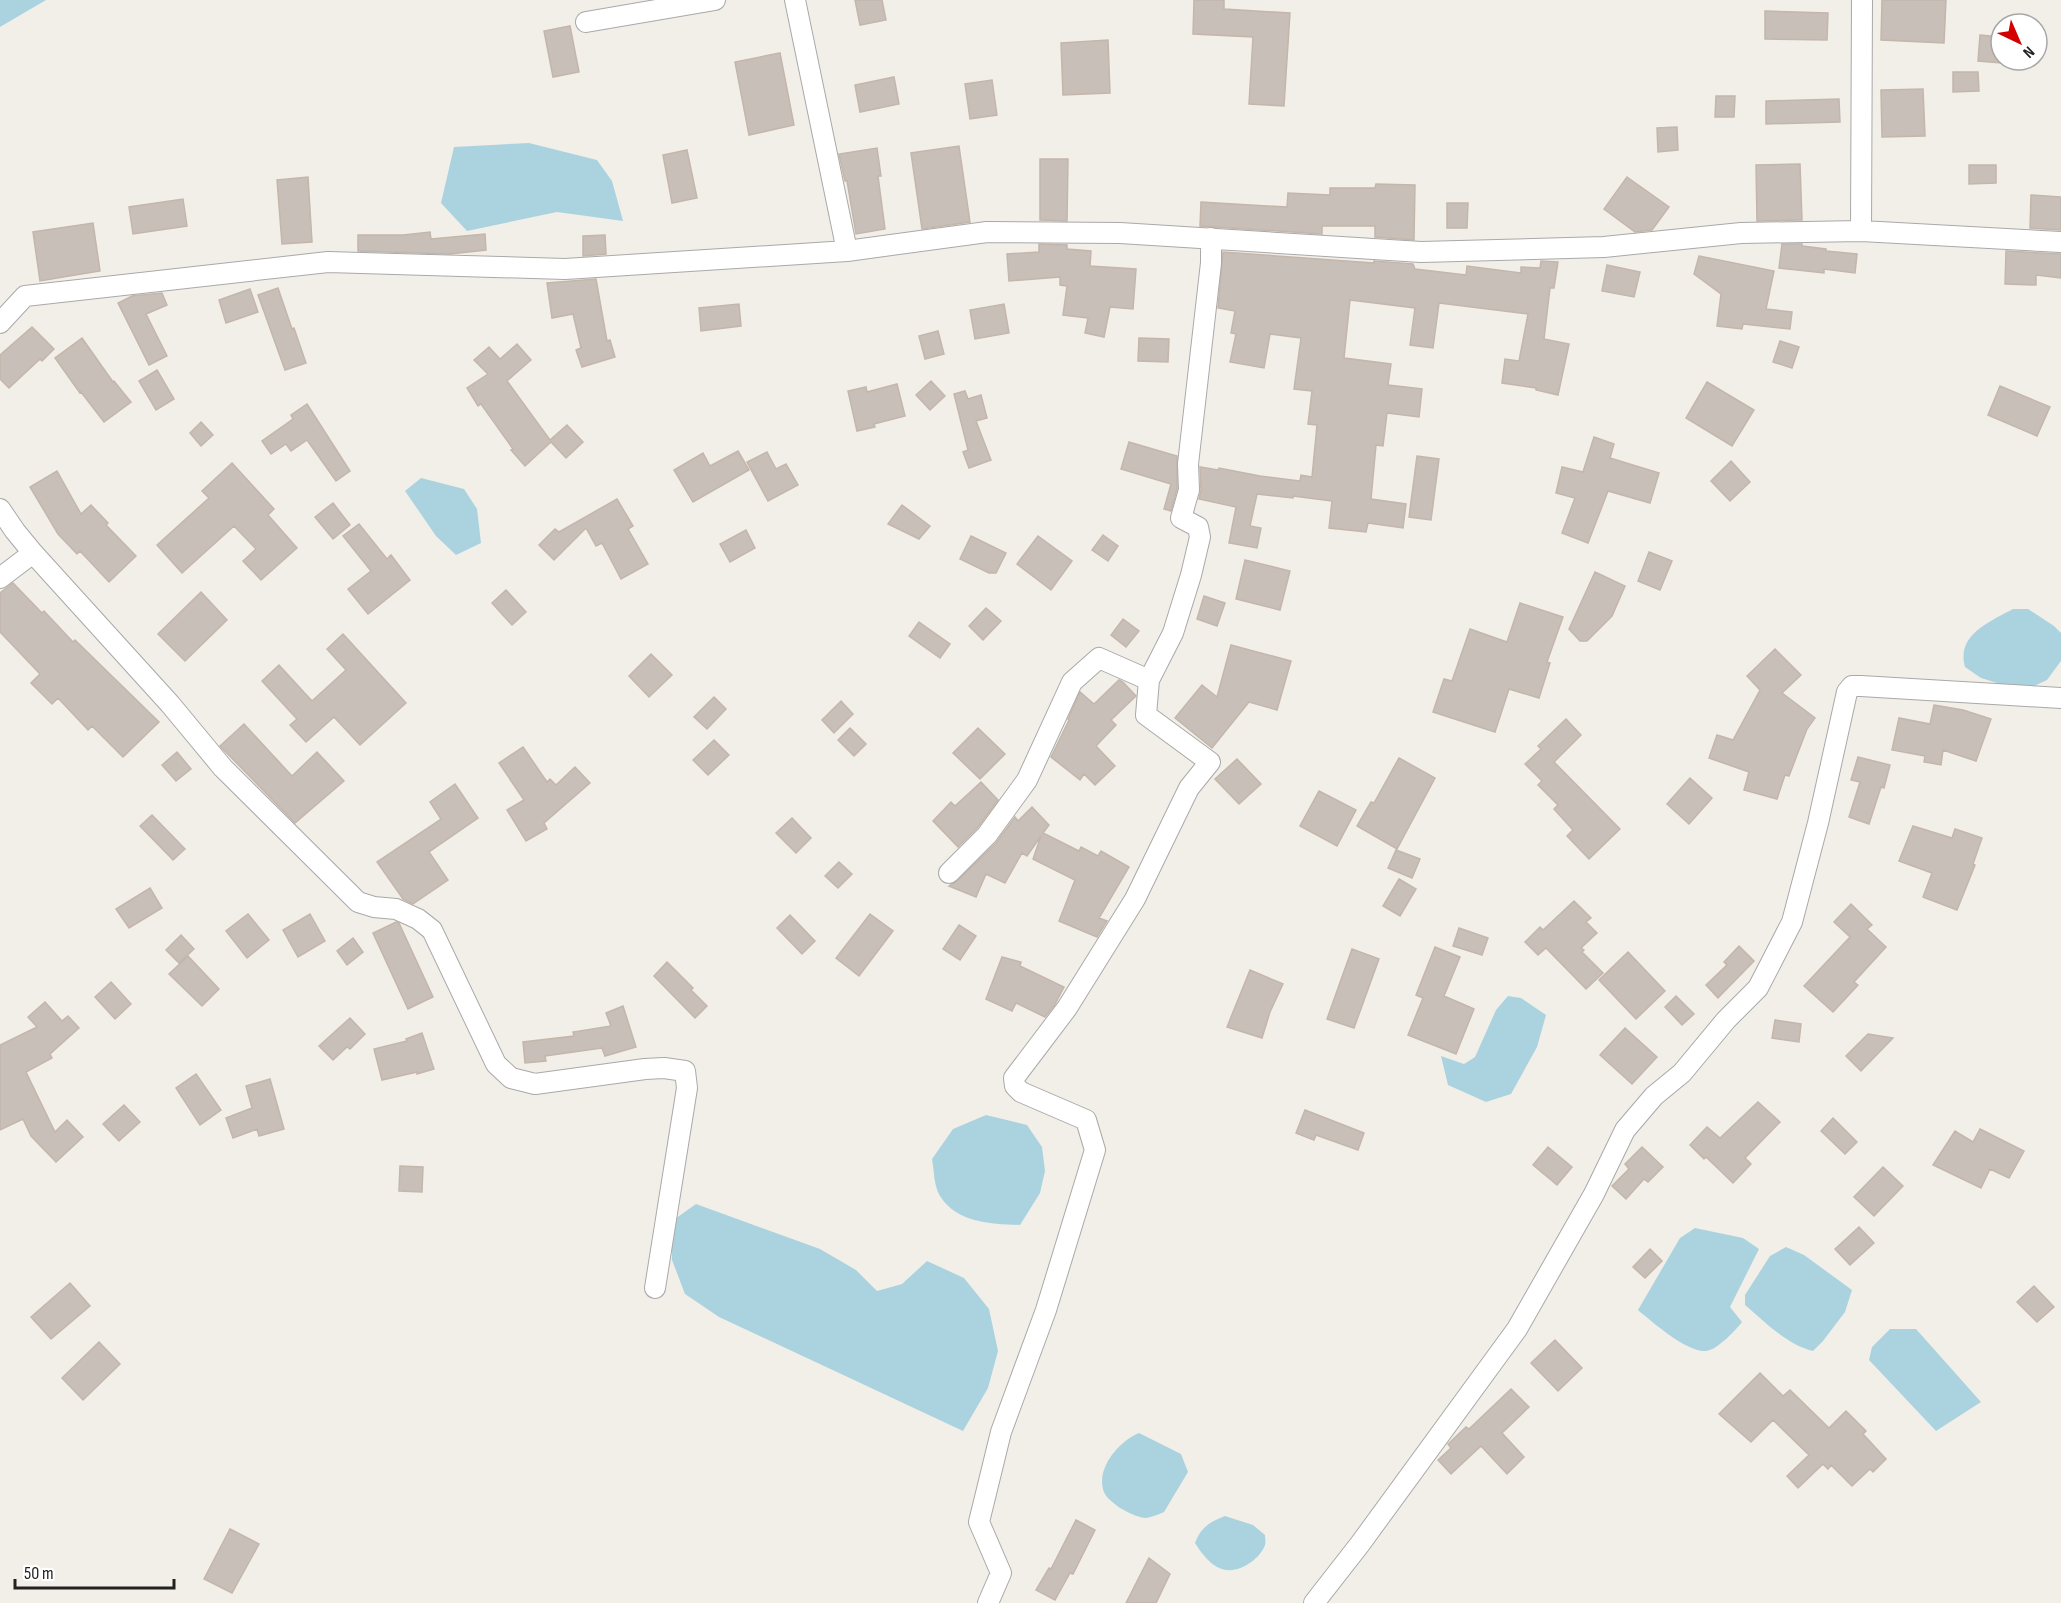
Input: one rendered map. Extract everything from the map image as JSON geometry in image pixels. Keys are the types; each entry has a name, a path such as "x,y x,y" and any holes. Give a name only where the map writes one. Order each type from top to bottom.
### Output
{"street":[{"path":"586,22 715,0"},
{"path":"795,0 848,251"},
{"path":"1860,231 1862,0"},
{"path":"0,301 25,296 328,262 565,269 848,251 987,232 1120,233 1421,252 1604,247 1741,233 1860,231 2061,242"},
{"path":"988,1603 1001,1573 979,1522 1001,1432 1046,1310 1095,1150 1086,1120 1021,1092 1015,1086 1014,1078 1067,1008 1135,899 1189,788 1210,762 1146,716 1149,680 1173,633 1200,537 1198,527 1181,518 1190,489 1188,464 1211,263 1211,238"},
{"path":"0,323 25,296"},
{"path":"0,509 33,553 170,704 223,768 358,902 374,907 396,909 418,919 432,930 495,1064 511,1078 535,1084 645,1069 664,1068 685,1071 687,1088 655,1288"},
{"path":"0,578 33,553"},
{"path":"949,873 987,835 1027,780 1072,682 1099,658 1149,680"},
{"path":"1314,1603 1360,1544 1517,1329 1594,1194 1625,1130 1654,1096 1687,1067 1726,1020 1758,988 1792,922 1818,823 1846,692 1852,686 1861,686 2061,698"}],"water":[{"path":"0,0 46,0 0,27"},
{"path":"529,143 597,160 612,181 623,221 557,212 467,231 441,203 454,147"},
{"path":"421,478 464,489 477,509 481,543 456,555 436,536 405,491"},
{"path":"2013,609 2028,609 2061,633 2061,661 2047,680 2023,691 1981,678 1965,667 1963,656 1965,646 1977,631"},
{"path":"1508,996 1521,998 1546,1015 1537,1047 1511,1094 1486,1102 1448,1085 1441,1056 1464,1064 1475,1057 1496,1010"},
{"path":"986,1115 1027,1125 1042,1147 1045,1171 1040,1193 1020,1225 986,1223 965,1217 947,1205 936,1188 932,1159 953,1129"},
{"path":"696,1204 820,1249 856,1270 877,1291 902,1284 927,1261 964,1278 989,1309 998,1351 988,1388 963,1431 719,1317 685,1294 672,1260 672,1221"},
{"path":"1695,1228 1743,1238 1759,1249 1730,1307 1742,1322 1721,1343 1706,1351 1680,1342 1638,1310 1680,1238"},
{"path":"1786,1247 1804,1255 1852,1290 1845,1312 1813,1351 1785,1338 1745,1305 1745,1295 1770,1256"},
{"path":"1890,1329 1916,1329 1981,1402 1936,1431 1869,1360 1872,1347"},
{"path":"1139,1433 1181,1454 1188,1472 1164,1512 1146,1518 1129,1513 1113,1503 1105,1494 1102,1483 1106,1465 1111,1457 1124,1442"},
{"path":"1225,1516 1253,1525 1265,1535 1263,1550 1250,1563 1238,1569 1227,1570 1217,1567 1195,1543 1207,1526"}],"building":[{"path":"855,0 882,0 886,20 860,25"},
{"path":"1194,0 1224,0 1224,9 1290,13 1284,106 1249,104 1253,37 1193,34"},
{"path":"1882,0 1946,0 1944,43 1881,40"},
{"path":"1765,11 1828,13 1827,40 1765,39"},
{"path":"570,26 579,72 553,77 544,31"},
{"path":"1980,35 1989,36 1989,62 1978,61"},
{"path":"1108,40 1110,93 1063,95 1061,43"},
{"path":"780,53 794,125 749,135 735,62"},
{"path":"1953,72 1978,72 1979,91 1953,92"},
{"path":"894,77 899,104 860,112 855,85"},
{"path":"992,80 997,115 970,119 965,84"},
{"path":"1923,89 1925,136 1882,137 1881,90"},
{"path":"1716,96 1735,96 1734,117 1715,117"},
{"path":"1839,99 1840,122 1766,124 1766,101"},
{"path":"1677,127 1678,150 1658,152 1657,128"},
{"path":"959,146 970,222 922,229 911,153"},
{"path":"877,148 885,229 856,234 847,181 845,181 839,154"},
{"path":"687,150 697,198 672,203 663,155"},
{"path":"1040,159 1068,159 1067,221 1040,220"},
{"path":"1800,164 1802,220 1757,221 1756,165"},
{"path":"1969,165 1996,165 1996,183 1969,184"},
{"path":"308,177 312,242 282,244 277,180"},
{"path":"1627,177 1669,207 1652,230 1635,232 1604,209"},
{"path":"1376,184 1415,185 1414,240 1375,237 1375,226 1322,226 1322,234 1200,226 1201,202 1287,207 1288,193 1330,195 1330,188 1375,188"},
{"path":"2031,195 2061,197 2061,230 2030,228"},
{"path":"183,199 187,226 133,234 129,207"},
{"path":"1447,203 1468,203 1467,228 1447,228"},
{"path":"93,223 100,271 40,281 33,232"},
{"path":"430,232 431,239 485,234 486,250 450,254 358,251 358,235 403,235"},
{"path":"605,235 606,254 583,256 583,236"},
{"path":"1039,244 1067,245 1067,249 1091,251 1090,266 1136,269 1133,309 1110,307 1104,337 1085,333 1088,318 1063,315 1067,286 1060,285 1060,277 1009,281 1007,254 1039,252"},
{"path":"1782,244 1802,244 1802,246 1826,249 1826,251 1857,254 1855,273 1824,269 1824,273 1779,268"},
{"path":"2006,251 2061,254 2061,278 2036,275 2036,285 2005,284"},
{"path":"1223,252 1413,264 1415,269 1466,275 1467,266 1521,273 1521,267 1540,268 1541,261 1558,262 1554,288 1550,288 1544,339 1569,344 1558,395 1536,390 1536,388 1502,383 1505,359 1519,361 1528,314 1439,303 1433,348 1410,345 1415,308 1350,300 1344,358 1391,364 1388,385 1422,389 1419,417 1387,413 1383,446 1376,445 1371,499 1406,504 1403,528 1368,523 1366,532 1329,528 1332,501 1257,494 1250,526 1261,528 1257,548 1229,543 1236,507 1199,499 1200,467 1300,481 1301,475 1312,477 1317,425 1308,424 1312,391 1294,389 1301,338 1270,334 1264,368 1230,362 1236,334 1231,333 1235,311 1218,308"},
{"path":"1699,256 1774,271 1766,309 1792,312 1790,329 1743,324 1742,329 1717,326 1721,294 1694,274"},
{"path":"1607,265 1640,272 1634,297 1602,291"},
{"path":"596,279 607,341 610,340 615,357 582,367 576,350 581,348 573,314 552,318 547,283"},
{"path":"278,288 306,363 285,370 258,295"},
{"path":"250,289 258,312 226,323 219,300"},
{"path":"162,293 167,305 146,314 167,356 149,365 118,303 132,296"},
{"path":"739,304 741,326 701,331 699,308"},
{"path":"1004,304 1009,333 975,339 970,310"},
{"path":"32,327 54,349 9,388 0,379 0,355"},
{"path":"938,331 944,354 925,359 919,336"},
{"path":"82,338 113,382 131,402 104,422 55,358"},
{"path":"1139,338 1169,339 1168,362 1138,361"},
{"path":"1780,341 1799,347 1792,368 1773,362"},
{"path":"517,344 531,360 507,381 550,440 567,425 583,442 566,458 551,442 525,466 511,450 513,449 481,404 478,406 467,388 488,374 474,360 489,347 500,359"},
{"path":"157,370 174,399 156,410 139,381"},
{"path":"931,381 945,396 930,410 916,395"},
{"path":"1707,382 1754,410 1732,446 1686,418"},
{"path":"897,384 905,416 857,431 848,391 866,387 867,392"},
{"path":"2000,386 2050,407 2037,436 1988,415"},
{"path":"965,391 968,399 981,395 987,418 976,421 991,460 969,468 963,452 968,450 954,394"},
{"path":"307,404 350,471 336,481 307,440 291,451 286,444 271,454 262,441 293,419 291,415"},
{"path":"201,422 213,435 201,446 190,433"},
{"path":"1594,437 1614,444 1610,458 1659,473 1650,503 1608,491 1588,543 1562,533 1575,498 1556,493 1562,467 1583,472"},
{"path":"1129,442 1177,456 1177,489 1171,511 1164,509 1171,484 1121,469"},
{"path":"738,451 749,470 693,502 674,470 703,453 710,466"},
{"path":"767,452 776,469 786,464 798,485 768,501 747,462"},
{"path":"1417,456 1439,459 1431,520 1409,517"},
{"path":"1731,461 1750,482 1730,501 1711,481"},
{"path":"232,463 274,509 268,515 297,548 261,580 243,561 256,549 234,526 182,573 157,545 209,498 202,491"},
{"path":"57,471 81,514 91,505 108,523 106,525 136,556 109,582 80,551 77,554 58,534 30,487"},
{"path":"617,499 633,526 628,529 648,564 621,579 602,543 596,546 586,528 554,560 539,545 555,529 559,532"},
{"path":"333,503 350,525 333,539 315,517"},
{"path":"902,505 930,526 919,539 888,524"},
{"path":"359,524 387,559 391,555 410,580 368,614 348,589 371,571 343,536"},
{"path":"746,530 755,548 730,562 720,544"},
{"path":"1103,535 1118,546 1108,561 1092,550"},
{"path":"971,536 1006,553 996,573 989,573 960,559"},
{"path":"1038,536 1072,561 1051,590 1017,564"},
{"path":"1649,552 1672,561 1660,590 1638,581"},
{"path":"1245,560 1290,571 1280,610 1236,599"},
{"path":"1595,572 1625,586 1612,616 1587,641 1580,641 1569,629"},
{"path":"13,583 159,722 123,757 92,726 88,730 58,698 52,704 31,683 40,674 0,632 0,593"},
{"path":"506,590 526,612 512,625 492,603"},
{"path":"201,592 227,620 185,661 158,634"},
{"path":"1204,596 1225,603 1217,626 1197,619"},
{"path":"1520,603 1563,617 1547,662 1550,663 1539,698 1509,689 1495,732 1433,712 1444,679 1452,681 1470,629 1507,642"},
{"path":"986,608 1001,621 983,640 969,626"},
{"path":"1123,619 1139,631 1126,647 1111,635"},
{"path":"919,622 950,644 940,658 909,636"},
{"path":"343,634 406,703 360,745 334,717 306,742 290,725 297,719 262,681 279,665 312,701 346,670 327,649"},
{"path":"1231,645 1291,661 1277,710 1249,702 1212,748 1175,718 1202,685 1217,697"},
{"path":"1775,649 1801,675 1782,693 1815,718 1807,729 1789,776 1785,775 1777,799 1744,790 1749,772 1709,758 1717,735 1733,740 1760,690 1747,676"},
{"path":"651,654 672,675 649,697 629,676"},
{"path":"1119,680 1136,696 1111,720 1116,725 1096,746 1115,766 1095,785 1084,774 1080,780 1051,757 1080,692 1094,704"},
{"path":"714,697 726,709 707,729 694,717"},
{"path":"841,701 853,714 834,733 822,720"},
{"path":"1934,705 1963,710 1991,719 1976,761 1943,750 1941,765 1924,762 1925,756 1892,750 1899,718 1930,724"},
{"path":"1566,719 1581,735 1554,762 1620,829 1589,859 1567,836 1573,830 1554,809 1558,805 1538,785 1542,781 1525,764 1541,749 1538,746"},
{"path":"244,724 292,776 317,752 344,781 295,823 220,746"},
{"path":"850,728 866,744 854,756 838,740"},
{"path":"978,728 1005,754 980,779 953,753"},
{"path":"714,740 729,755 708,775 693,760"},
{"path":"523,747 547,782 550,779 556,785 575,767 590,783 544,823 547,829 526,841 507,810 524,800 499,763"},
{"path":"177,752 191,769 176,781 162,765"},
{"path":"1858,757 1890,765 1884,788 1881,787 1869,824 1849,817 1860,782 1851,780"},
{"path":"1399,758 1435,778 1397,849 1357,826 1371,802 1374,803"},
{"path":"1237,759 1261,784 1239,804 1215,779"},
{"path":"1690,778 1712,798 1689,824 1667,804"},
{"path":"981,782 998,800 978,827 958,847 933,821 951,802 955,806"},
{"path":"455,784 478,818 429,852 448,880 413,904 403,899 377,862 441,819 430,802"},
{"path":"1319,791 1356,810 1337,846 1300,826"},
{"path":"1032,807 1049,825 1043,833 1079,851 1081,847 1098,856 1101,851 1129,867 1099,918 1107,921 1097,937 1059,921 1075,880 1033,859 1041,836 1027,856 1022,853 1005,883 986,874 976,897 949,886 996,843 1015,817 1018,821"},
{"path":"152,815 185,849 173,860 140,826"},
{"path":"792,818 811,838 796,853 776,833"},
{"path":"1913,826 1952,838 1955,829 1982,838 1973,864 1975,865 1957,910 1923,897 1932,873 1899,861"},
{"path":"1396,850 1420,859 1412,878 1388,868"},
{"path":"839,862 852,874 838,888 825,876"},
{"path":"1399,879 1416,889 1400,916 1383,906"},
{"path":"150,888 162,908 129,928 116,909"},
{"path":"1574,901 1591,918 1586,922 1597,933 1581,948 1584,950 1582,952 1603,973 1586,989 1546,948 1538,955 1525,942 1540,927 1543,930"},
{"path":"1851,904 1872,925 1867,929 1886,947 1854,982 1858,985 1833,1012 1804,986 1850,937 1834,922"},
{"path":"248,914 269,940 247,958 226,931"},
{"path":"310,914 325,941 298,957 283,930"},
{"path":"870,914 893,931 859,976 836,958"},
{"path":"790,915 815,941 802,954 777,928"},
{"path":"396,922 399,923 433,997 408,1009 373,933"},
{"path":"959,925 976,936 960,960 943,949"},
{"path":"1459,928 1488,938 1482,955 1453,946"},
{"path":"181,935 194,949 179,963 166,950"},
{"path":"353,938 363,952 347,965 337,951"},
{"path":"1739,946 1754,961 1718,998 1706,985 1727,965 1724,962"},
{"path":"1435,947 1460,957 1444,996 1474,1009 1456,1054 1408,1035 1423,998 1416,995"},
{"path":"1352,949 1379,959 1354,1028 1327,1019"},
{"path":"1628,952 1665,991 1636,1019 1599,980"},
{"path":"188,956 219,989 202,1006 169,974"},
{"path":"1002,957 1021,962 1020,966 1064,987 1045,1017 1016,1003 1012,1011 986,999"},
{"path":"667,962 707,1006 695,1018 654,976"},
{"path":"1250,970 1283,984 1270,1012 1262,1038 1227,1027"},
{"path":"111,982 131,1004 115,1019 95,997"},
{"path":"1676,996 1694,1014 1682,1025 1665,1007"},
{"path":"45,1002 62,1021 68,1016 79,1028 50,1054 52,1058 26,1072 55,1132 67,1120 83,1137 56,1162 31,1136 23,1119 0,1130 0,1045 37,1027 28,1017"},
{"path":"623,1006 636,1047 605,1056 602,1048 545,1056 546,1061 525,1063 523,1042 574,1036 573,1032 611,1026 606,1013"},
{"path":"350,1018 365,1034 350,1049 347,1047 333,1060 319,1046"},
{"path":"1775,1020 1801,1024 1799,1042 1772,1038"},
{"path":"1625,1028 1657,1057 1632,1084 1600,1055"},
{"path":"422,1033 434,1069 382,1080 374,1049 407,1041 406,1039"},
{"path":"1868,1034 1893,1038 1861,1071 1846,1056"},
{"path":"196,1074 221,1110 200,1125 176,1088"},
{"path":"270,1079 284,1129 259,1136 257,1129 233,1138 226,1118 252,1108 246,1086"},
{"path":"1758,1102 1780,1122 1745,1158 1751,1164 1733,1183 1690,1145 1707,1127 1720,1138"},
{"path":"124,1105 140,1122 119,1141 103,1124"},
{"path":"1305,1110 1364,1133 1358,1150 1316,1135 1314,1140 1296,1133"},
{"path":"1833,1118 1857,1142 1845,1154 1821,1131"},
{"path":"1980,1129 2024,1151 2009,1178 1990,1169 1981,1188 1933,1165 1955,1131 1973,1142"},
{"path":"1548,1147 1572,1167 1557,1185 1533,1165"},
{"path":"1642,1147 1663,1167 1648,1182 1644,1179 1626,1199 1612,1186 1629,1169 1625,1164"},
{"path":"400,1166 423,1167 422,1192 399,1191"},
{"path":"1883,1167 1903,1186 1874,1216 1854,1197"},
{"path":"1859,1227 1874,1243 1850,1265 1835,1249"},
{"path":"1650,1249 1662,1261 1645,1278 1633,1267"},
{"path":"70,1283 90,1306 51,1339 31,1317"},
{"path":"2034,1286 2054,1307 2037,1322 2017,1302"},
{"path":"1555,1340 1582,1368 1558,1391 1531,1363"},
{"path":"99,1342 120,1364 83,1400 62,1378"},
{"path":"1760,1373 1783,1396 1790,1390 1829,1428 1846,1411 1866,1431 1863,1434 1886,1459 1873,1472 1870,1469 1852,1486 1831,1465 1828,1469 1823,1464 1798,1488 1787,1476 1809,1455 1773,1420 1751,1442 1719,1414"},
{"path":"1511,1389 1529,1407 1502,1433 1524,1457 1507,1474 1481,1446 1451,1474 1438,1460 1451,1448 1448,1444 1466,1427 1469,1429"},
{"path":"1076,1520 1095,1530 1073,1574 1070,1573 1055,1600 1036,1590 1049,1568 1051,1569"},
{"path":"230,1529 259,1544 232,1593 204,1579"},
{"path":"1149,1558 1170,1574 1156,1603 1126,1603"}]}
